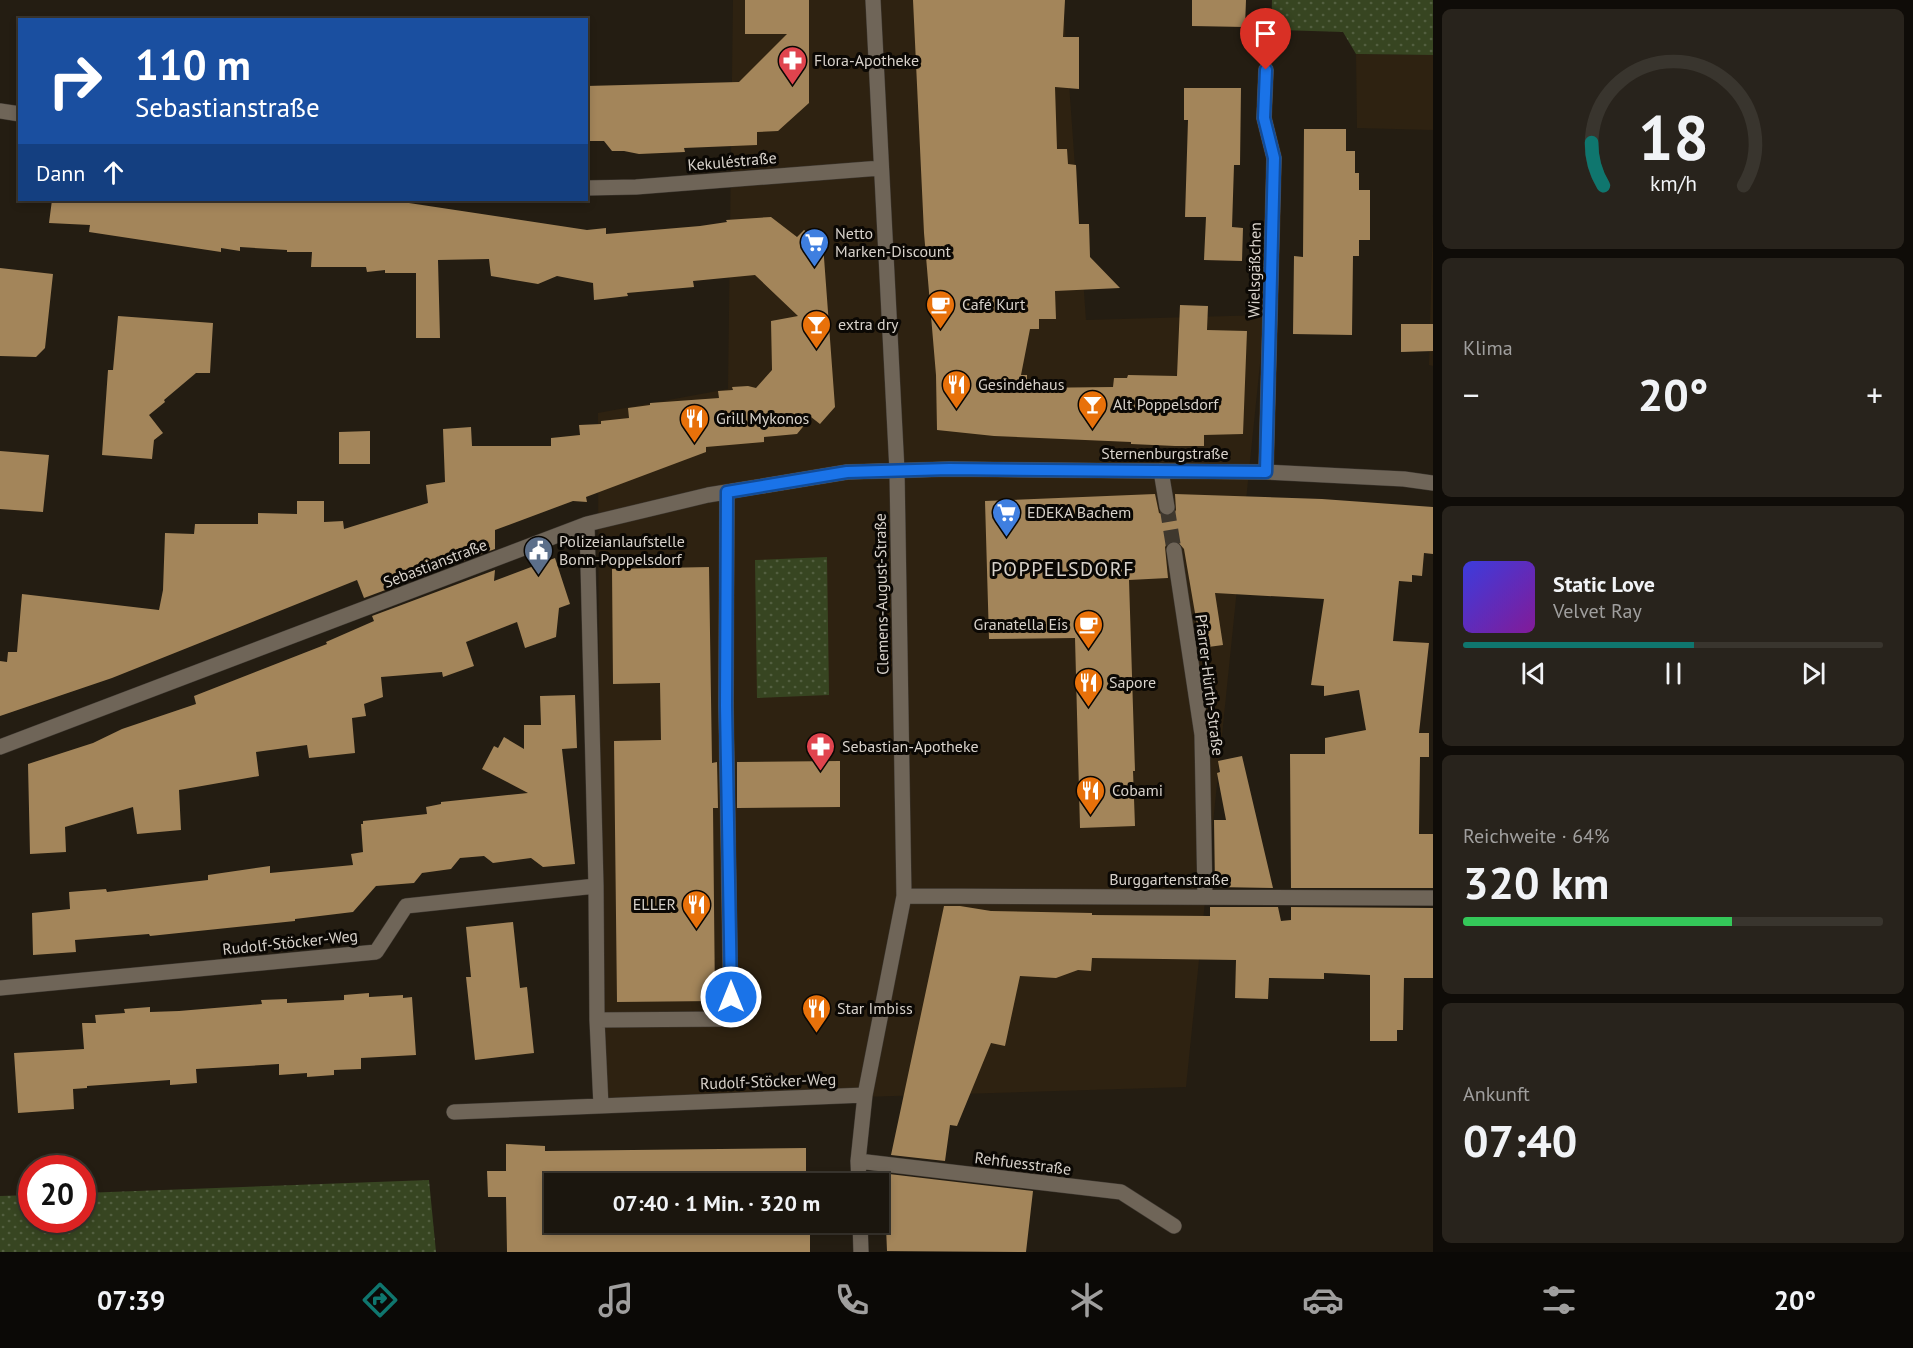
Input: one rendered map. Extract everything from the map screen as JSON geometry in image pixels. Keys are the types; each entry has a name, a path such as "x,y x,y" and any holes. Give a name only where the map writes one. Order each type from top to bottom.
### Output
{"street":[{"name":"Clemens-August-Straße","path":"859,1173 865,1095 904,896 897,471 873,0"},
{"name":"Wielsgäßchen","path":"1266,70 1264,118 1274,158 1266,472"},
{"path":"0,111 18,114"},
{"name":"Kekuléstraße","path":"588,188 636,187 881,168"},
{"name":"Sternenburgstraße","path":"897,471 949,469 1266,472 1404,479 1433,483"},
{"name":"Sebastianstraße","path":"0,747 587,524 727,492 847,472 897,471"},
{"path":"1161,471 1167,507"},
{"path":"597,1020 731,1019 726,706 727,492"},
{"path":"587,524 597,1020 601,1106"},
{"name":"Pfarrer-Hürth-Straße","path":"1174,550 1202,735 1205,897"},
{"name":"Rudolf-Stöcker-Weg","path":"0,988 376,952 406,906 596,886"},
{"name":"Burggartenstraße","path":"904,896 1433,898"},
{"name":"Rudolf-Stöcker-Weg","path":"454,1112 865,1095"},
{"name":"Rehfuesstraße","path":"858,1161 1121,1192 1174,1226"},
{"path":"860,1233 861,1252"}],"shaded area":[{"path":"733,0 1063,0 1086,320 1265,315 1186,1087 600,1105 598,413 728,389"},
{"path":"1356,54 1433,55 1433,130 1357,128"},
{"path":"1433,215 1433,366 1429,365"}],"green space":[{"path":"1272,0 1433,0 1433,55 1356,54 1343,32 1271,28"},
{"path":"827,557 829,695 757,698 755,560"},
{"path":"429,1180 436,1252 0,1252 0,1196 18,1195 18,1233 96,1233 96,1193"}],"building":[{"path":"745,0 809,0 809,103 778,131 757,132 757,145 684,148 685,152 639,154 612,151 604,141 588,141 588,86 739,82 787,34 745,34"},
{"path":"913,0 1065,0 1063,37 1079,37 1079,89 1055,87 1057,149 1067,149 1068,164 1076,165 1079,224 1089,224 1090,257 1120,288 1055,291 1056,319 1039,319 1039,329 1030,329 1021,375 1027,375 1027,388 1113,387 1114,378 1127,378 1128,375 1177,376 1180,305 1208,306 1207,330 1247,331 1243,434 1204,435 1204,446 1175,446 994,436 937,430 936,375 924,233"},
{"path":"1192,0 1246,0 1245,27 1192,26"},
{"path":"1184,88 1241,88 1240,165 1234,165 1232,227 1243,228 1242,261 1204,260 1206,217 1185,217 1188,120 1184,120"},
{"path":"1304,129 1346,129 1346,151 1355,151 1355,173 1359,173 1359,190 1370,190 1370,240 1359,240 1359,256 1353,256 1352,335 1293,334 1294,256 1303,257"},
{"path":"52,201 396,201 587,230 606,228 606,234 771,217 797,237 804,230 823,244 835,407 820,424 811,417 797,434 764,437 764,442 706,447 706,452 586,497 587,502 573,501 495,530 495,549 364,598 357,580 112,678 0,716 0,661 7,662 8,652 17,652 22,594 159,610 163,590 165,533 194,534 195,524 258,524 258,513 297,514 297,501 324,501 324,522 343,521 344,529 428,503 426,485 445,482 443,429 471,427 472,446 551,446 551,438 580,435 579,425 601,424 601,421 629,418 628,408 650,405 650,403 719,398 718,391 733,390 732,387 756,388 772,370 771,321 798,316 755,275 693,281 694,287 627,293 628,296 594,300 593,283 557,276 538,284 491,276 489,259 438,260 440,338 416,338 416,273 385,273 385,270 367,272 366,267 311,267 312,252 240,247 240,251 221,248 221,252 89,232 90,225 49,223"},
{"path":"0,268 53,274 45,348 36,357 0,356"},
{"path":"118,316 213,323 210,373 196,373 149,415 163,433 154,440 152,459 102,455 108,370 113,370"},
{"path":"1401,324 1433,324 1433,351 1401,352"},
{"path":"370,431 370,464 339,464 339,432"},
{"path":"0,451 49,455 43,512 0,509"},
{"path":"1155,494 1159,513 1168,517 1176,510 1175,494 1322,499 1433,507 1433,554 1424,553 1422,576 1412,575 1412,582 1399,581 1393,641 1429,643 1419,733 1429,733 1429,757 1420,757 1419,834 1433,834 1433,888 1291,888 1290,754 1325,754 1325,738 1366,730 1359,690 1324,696 1324,686 1311,685 1324,599 1215,593 1223,645 1201,648 1184,549 1177,541 1168,542 1165,547 1168,578 1129,580 1135,826 1080,828 1075,638 989,639 985,501"},
{"path":"555,558 570,604 559,608 556,637 525,648 517,622 466,642 474,666 443,677 442,672 381,677 383,697 364,704 366,716 352,718 355,753 309,758 307,745 256,752 259,776 179,790 181,830 137,834 133,807 65,827 66,852 30,854 28,764 93,743 122,729 196,704 194,696 327,644 326,642 374,621 372,616 495,570 494,581"},
{"path":"709,567 712,763 717,762 718,808 713,808 715,1001 617,1002 614,741 661,740 660,683 613,684 612,569"},
{"path":"575,695 577,748 562,749 575,864 543,867 531,858 493,863 484,856 460,858 451,869 422,873 414,883 376,886 353,912 295,919 295,921 150,936 149,934 75,940 76,952 33,955 32,913 70,909 69,892 106,889 107,892 208,880 208,875 270,866 270,873 353,865 351,854 363,852 361,824 363,821 427,814 426,807 441,804 441,802 528,793 482,769 494,746 498,748 504,737 524,749 524,725 541,725 540,696"},
{"path":"1242,756 1273,888 1215,887 1214,820 1226,820 1217,773 1220,772 1218,761"},
{"path":"840,761 840,807 737,808 737,762"},
{"path":"944,906 991,911 1092,913 1092,915 1210,916 1210,907 1278,907 1281,921 1291,920 1291,907 1433,908 1433,978 1404,978 1403,1030 1397,1030 1397,1041 1370,1041 1370,975 1324,973 1324,979 1269,978 1268,999 1235,998 1236,960 1092,958 1091,971 1078,970 1056,978 1020,976 1005,1046 991,1043 957,1126 950,1125 945,1161 891,1155"},
{"path":"513,922 520,988 527,987 534,1053 475,1060 466,977 471,977 466,927"},
{"path":"369,993 369,997 403,995 403,998 412,997 416,1055 361,1058 361,1069 334,1070 334,1075 307,1077 307,1073 279,1075 279,1064 196,1069 197,1083 170,1085 170,1080 87,1086 87,1088 73,1089 74,1109 18,1113 14,1053 84,1049 82,1023 96,1023 95,1015 125,1013 124,1009 150,1007 150,1012 262,1004 261,1000 287,999 287,1003 344,1000 344,995"},
{"path":"506,1144 545,1146 545,1151 806,1148 806,1173 544,1173 544,1233 810,1233 810,1252 507,1252 506,1197 488,1197 487,1171 506,1171"},
{"path":"889,1174 1033,1191 1026,1252 887,1251"}],"tunnel":[{"path":"1167,507 1174,550"}],"place":[{"name":"Flora-Apotheke","path":"793,86"},
{"name":"Netto Marken-Discount","path":"814,268"},
{"name":"Café Kurt","path":"941,330"},
{"name":"extra dry","path":"817,350"},
{"name":"Gesindehaus","path":"957,410"},
{"name":"Alt Poppelsdorf","path":"1092,430"},
{"name":"Grill Mykonos","path":"695,444"},
{"name":"EDEKA Bachem","path":"1006,538"},
{"name":"Polizeianlaufstelle Bonn-Poppelsdorf","path":"538,576"},
{"name":"Granatella Eis","path":"1089,650"},
{"name":"Sapore","path":"1088,708"},
{"name":"Sebastian-Apotheke","path":"821,772"},
{"name":"Cobami","path":"1091,816"},
{"name":"ELLER","path":"697,930"},
{"name":"Star Imbiss","path":"816,1034"}],"district":[{"name":"POPPELSDORF","path":"1063,569"}],"route":[{"path":"731,997 726,706 727,492 847,472 949,469 1266,472 1274,158 1264,118 1266,70"}]}
